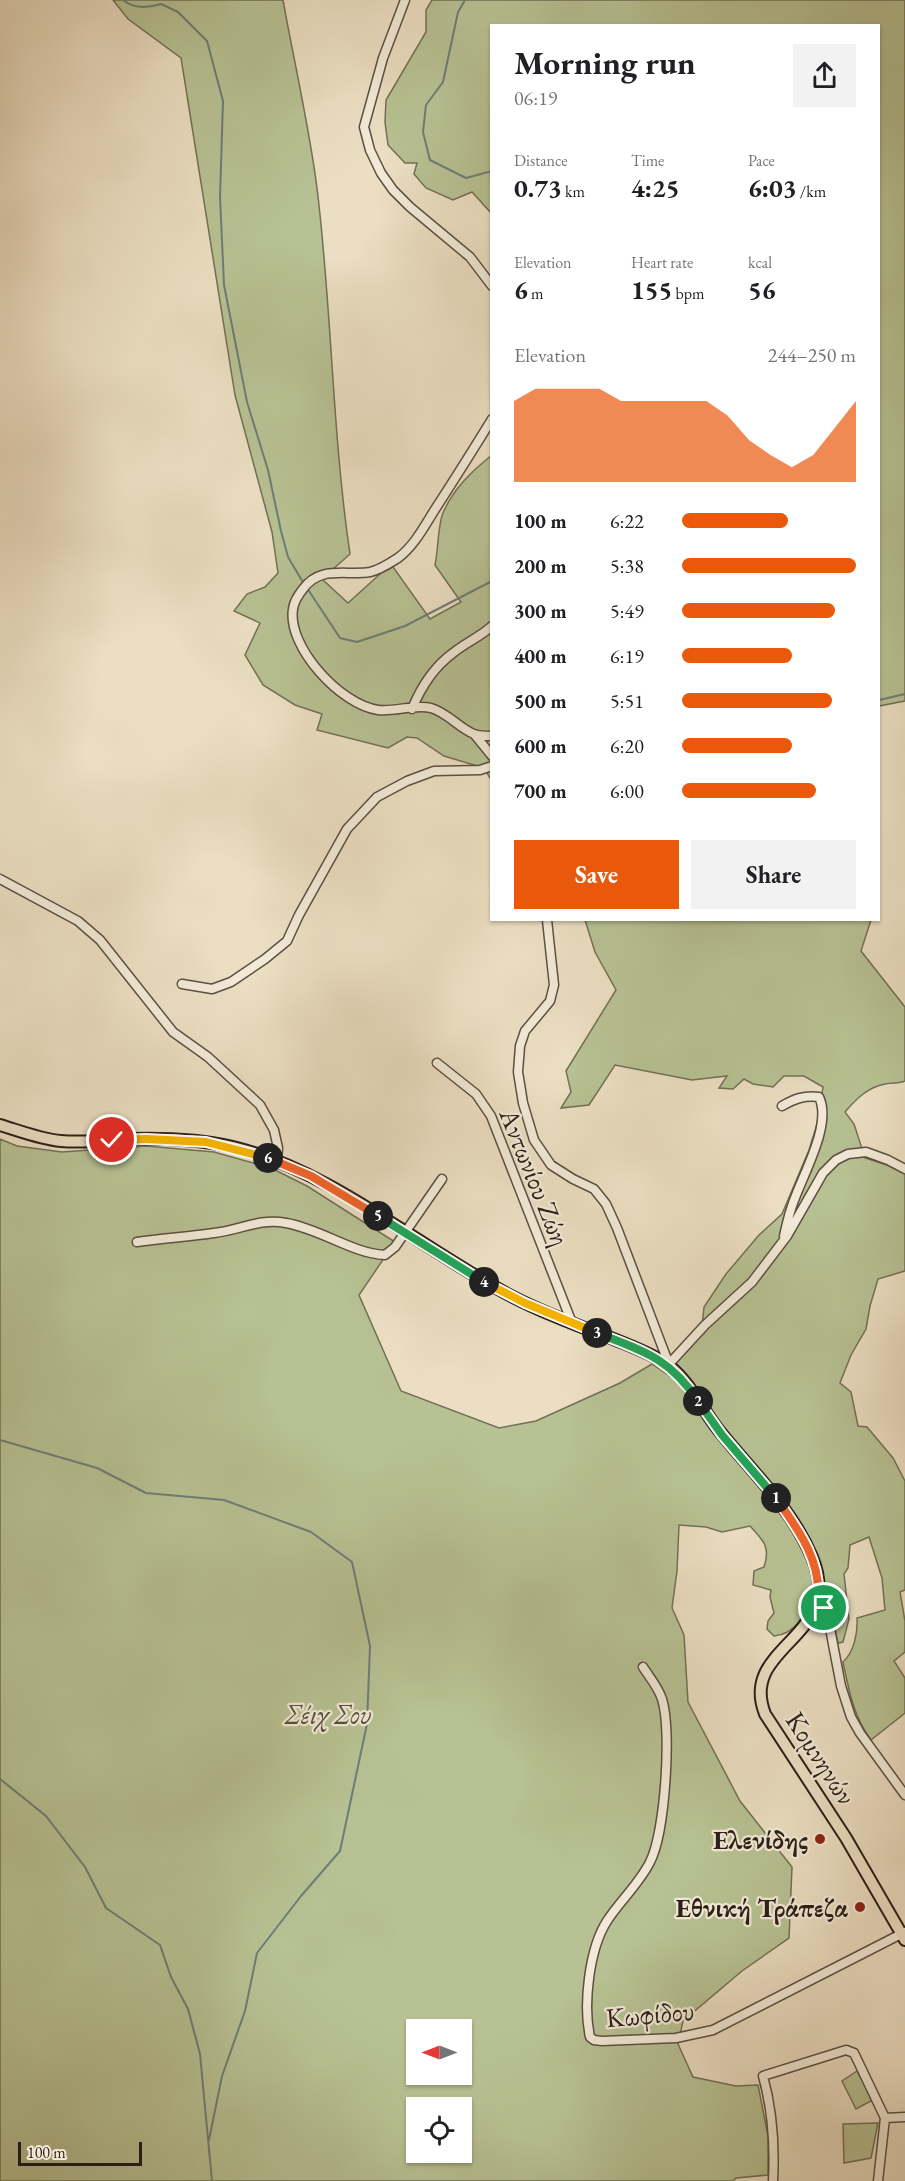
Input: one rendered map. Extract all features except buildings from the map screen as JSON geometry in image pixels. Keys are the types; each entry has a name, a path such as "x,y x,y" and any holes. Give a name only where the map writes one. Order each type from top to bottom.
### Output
{"main road":[{"path":"0,1125 36,1136 63,1141 157,1138 206,1142 248,1151 277,1161 325,1184 481,1281 525,1303 639,1349 670,1367 775,1496 795,1526 808,1549 817,1572 819,1588 817,1604"},
{"name":"Κομνηνών","path":"817,1604 806,1625 765,1671 760,1687 761,1703 765,1714 846,1838 904,1935"}],"street":[{"path":"405,0 383,58 364,127 370,150 381,173 393,190 470,257 490,283"},
{"path":"490,422 415,541 400,556 374,571 361,573 343,571 320,575 305,586 297,597 293,609 297,634 311,660 334,687 351,700 376,710 412,709 420,706 433,709 475,735 490,754"},
{"path":"412,709 419,691 428,678 453,653 490,627"},
{"path":"475,735 490,736"},
{"path":"182,984 212,989 231,982 287,941 347,829 377,797 407,781 434,771 480,770 490,767"},
{"path":"0,879 78,921 100,940 173,1032 208,1057 260,1105 274,1130 278,1148 277,1161"},
{"path":"547,921 554,986 550,1001 525,1031 520,1046 518,1072 523,1103 534,1140 552,1165 594,1189 606,1204 670,1367"},
{"name":"Αντωνίου Ζώη","path":"437,1063 476,1094 491,1116 572,1323"},
{"path":"782,1106 808,1095 819,1097 822,1105 821,1123 814,1150 791,1208 783,1243"},
{"path":"670,1367 670,1363 705,1325 752,1282 783,1243 823,1173 839,1158 856,1152 866,1152 905,1169"},
{"path":"137,1242 215,1233 265,1221 303,1226 372,1255 385,1256 395,1247 442,1179"},
{"path":"817,1604 824,1608 828,1618 844,1698 853,1722 905,1795"},
{"name":"Κωφίδου","path":"643,1667 656,1686 666,1719 664,1808 658,1840 651,1860 598,1937 589,1968 590,2037 602,2041 676,2038 713,2030 904,1935"},
{"path":"773,2181 774,2130 763,2076 843,2050 851,2051 885,2118 878,2181"},
{"path":"885,2118 905,2118"}],"green space":[{"path":"113,0 283,0 306,117 317,188 339,463 350,554 322,579 348,603 391,564 430,619 461,602 435,565 441,518 458,488 490,457 490,778 484,768 444,756 417,738 407,737 388,748 317,730 322,714 295,705 263,685 245,655 260,623 234,611 247,594 265,587 278,573 272,532 235,395 181,58 128,19"},
{"path":"432,0 905,0 905,701 880,706 880,24 490,24 490,212 472,192 453,200 426,188 414,174 417,163 405,163 388,145 385,122 386,100 426,32 426,10"},
{"name":"Σέιχ Σου","path":"585,921 871,921 861,951 905,1007 905,1081 873,1088 858,1098 845,1112 854,1124 865,1158 905,1174 905,1271 878,1279 866,1329 851,1355 840,1383 851,1392 858,1426 867,1427 893,1458 905,1481 905,1590 900,1592 905,1621 905,1652 894,1661 905,1678 905,1713 871,1740 856,1712 843,1662 854,1642 857,1618 885,1610 882,1578 869,1537 850,1545 848,1568 844,1574 849,1619 843,1642 838,1643 827,1596 813,1594 799,1621 789,1631 774,1636 767,1629 768,1621 774,1613 770,1597 771,1590 753,1585 754,1571 764,1567 767,1554 762,1540 750,1526 722,1532 706,1527 679,1525 677,1571 672,1608 684,1635 688,1702 740,1801 792,1867 789,1938 742,1971 683,2021 678,2044 693,2077 736,2086 758,2085 768,2136 768,2175 736,2178 733,2181 0,2181 0,1139 17,1146 62,1152 146,1146 214,1152 271,1168 307,1186 395,1242 359,1295 401,1391 499,1428 536,1421 620,1383 652,1364 674,1379 676,1359 701,1335 704,1307 726,1274 759,1235 782,1214 809,1150 817,1124 823,1087 804,1076 784,1076 773,1087 753,1084 744,1079 733,1089 719,1088 727,1076 692,1080 615,1065 589,1105 561,1108 571,1092 566,1071 616,990 595,952"},
{"path":"857,2071 873,2100 856,2109 842,2081"},
{"path":"878,2123 871,2158 844,2163 843,2124"}],"waterway":[{"path":"123,0 141,7 161,4 178,12 207,41 223,101 220,197 224,285 247,402 268,470 281,531 288,557 304,584"},
{"path":"465,0 458,12 443,82 426,105 423,132 430,160 466,178 490,172"},
{"path":"307,588 340,638 357,642 405,626 490,582"},
{"path":"880,700 905,694"},
{"path":"0,1440 97,1468 146,1493 224,1500 311,1532 352,1562 370,1646 367,1724 340,1851 301,1896 257,1953 245,2011 222,2076 209,2140"},
{"path":"0,1779 46,1816 85,1867 106,1908 160,1945 171,1977 188,2009 200,2054 212,2181"}],"place":[{"name":"Ελενίδης","path":"820,1839"},
{"name":"Εθνική Τράπεζα","path":"860,1907"}],"route":[{"path":"112,1140 157,1138 206,1142 248,1151 277,1161 325,1184 481,1281 525,1303 630,1346 666,1364 685,1383 715,1425 775,1496 790,1518 801,1535 814,1564 819,1588 817,1604 824,1608"}]}
